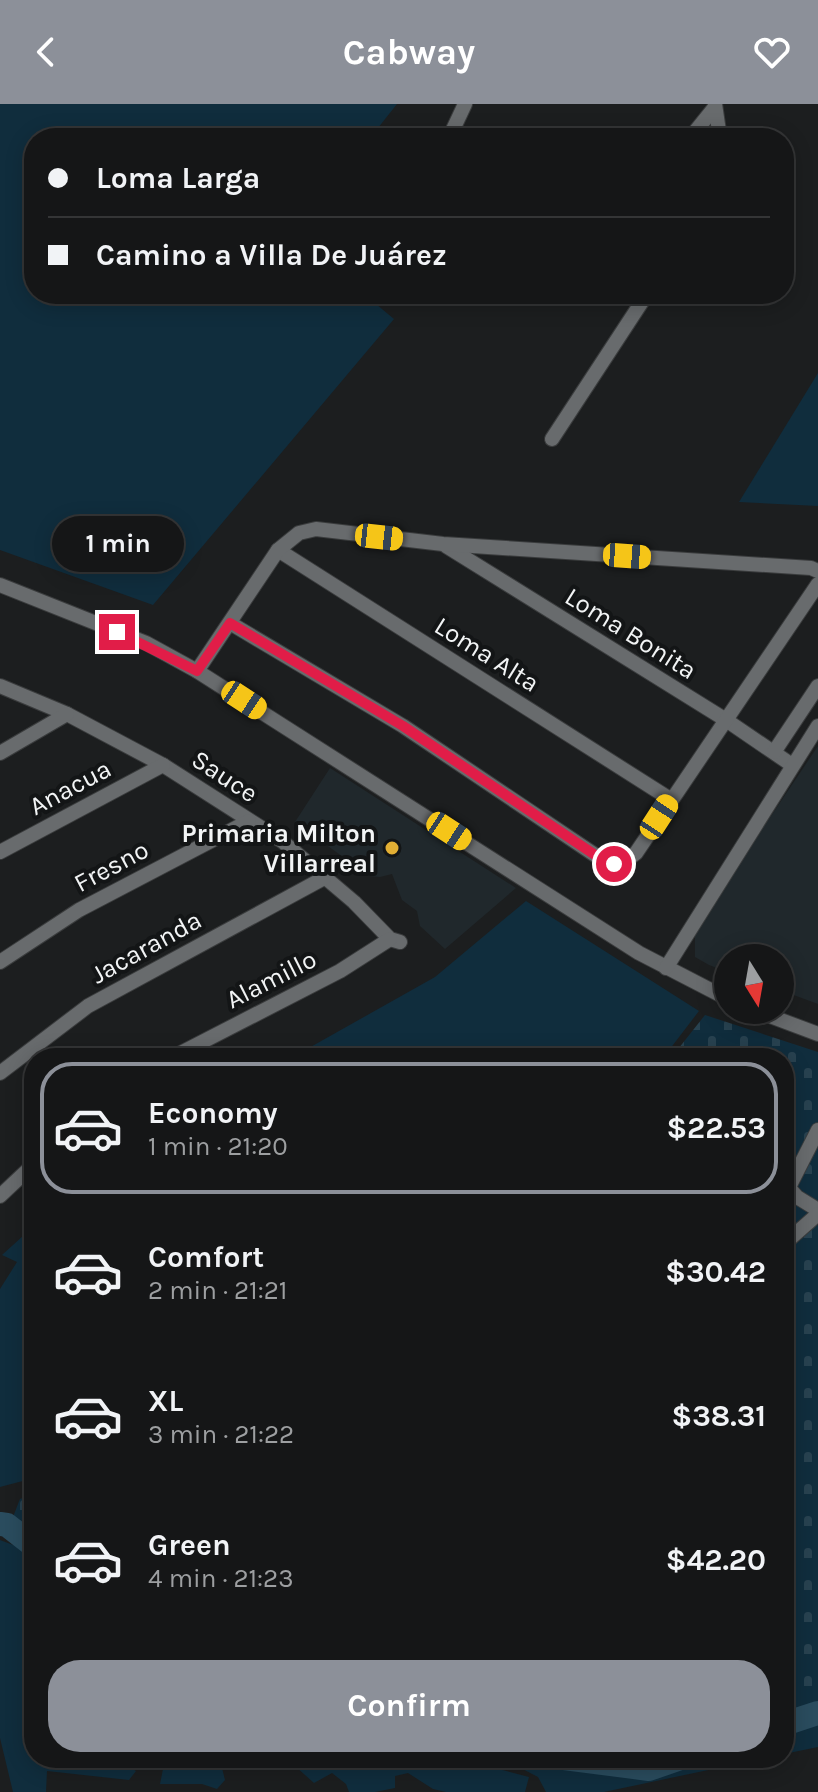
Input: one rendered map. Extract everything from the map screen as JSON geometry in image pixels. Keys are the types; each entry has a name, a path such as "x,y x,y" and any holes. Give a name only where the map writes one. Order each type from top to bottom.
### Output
{"street":[{"path":"454,128 465,104"},
{"path":"698,128 715,106"},
{"path":"715,106 718,128"},
{"path":"552,439 640,304"},
{"path":"197,671 278,550 299,533 316,529 443,544 811,568 818,571"},
{"name":"Loma Bonita","path":"443,544 726,720 792,765"},
{"name":"Loma Alta","path":"278,550 670,799"},
{"path":"230,623 403,726 607,863 621,863 636,853 818,584"},
{"path":"0,585 146,643 197,671 639,953 714,992"},
{"name":"Sauce","path":"0,686 67,714 163,765 282,841 395,941"},
{"path":"774,752 818,686"},
{"path":"0,753 67,714"},
{"path":"666,968 818,726"},
{"name":"Anacua","path":"0,852 163,765"},
{"name":"Fresno","path":"0,962 79,910 249,821"},
{"name":"Jacaranda","path":"33,1048 88,1006 324,878"},
{"name":"Alamillo","path":"190,1048 395,941"},
{"path":"791,1024 818,1034"},
{"name":"Jacaranda","path":"0,1073 24,1055"},
{"path":"794,1176 818,1130"},
{"path":"0,1196 24,1173"},
{"path":"794,1196 818,1212 794,1235"}],"shaded area":[{"path":"818,746 818,1004 794,995 794,944 714,944 714,967 695,957 695,929"},
{"name":"Primaria Milton Villarreal","path":"330,768 516,888 445,949 420,926 417,911 402,900 392,874 369,876 295,822"}],"green space":[{"path":"0,104 397,104 378,128 24,128 24,304 376,304 394,319 153,605 0,550"},
{"path":"818,373 818,506 739,502"},
{"path":"526,901 699,1011 671,1048 309,1048 435,977"},
{"path":"705,1015 714,1018 714,1024 732,1024 818,1052 818,1685 794,1696 794,1048 679,1048"},
{"path":"24,1235 24,1481 0,1487 0,1289 17,1262 2,1255"},
{"path":"24,1498 24,1523 13,1517 20,1499"},
{"path":"0,1540 24,1549 24,1768 131,1768 136,1771 129,1780 47,1771 46,1792 13,1792 0,1738"},
{"path":"818,1675 818,1747 794,1752 794,1686"},
{"path":"222,1768 225,1780 217,1789 202,1784 160,1784 163,1769"},
{"path":"297,1768 495,1768 529,1777 525,1792 446,1792 433,1789 408,1773 395,1776 395,1788 375,1792 349,1792 346,1784 332,1773 314,1783"},
{"path":"520,1768 718,1768 604,1792 546,1792 538,1777"}],"waterway":[{"path":"0,1524 7,1525 24,1538"},
{"path":"794,1721 818,1713"},
{"path":"641,1768 652,1768"}],"place":[{"name":"Primaria Milton Villarreal","path":"392,848"}],"route":[{"path":"117,632 146,643 197,671 230,623 403,726 607,863 614,864"}]}
